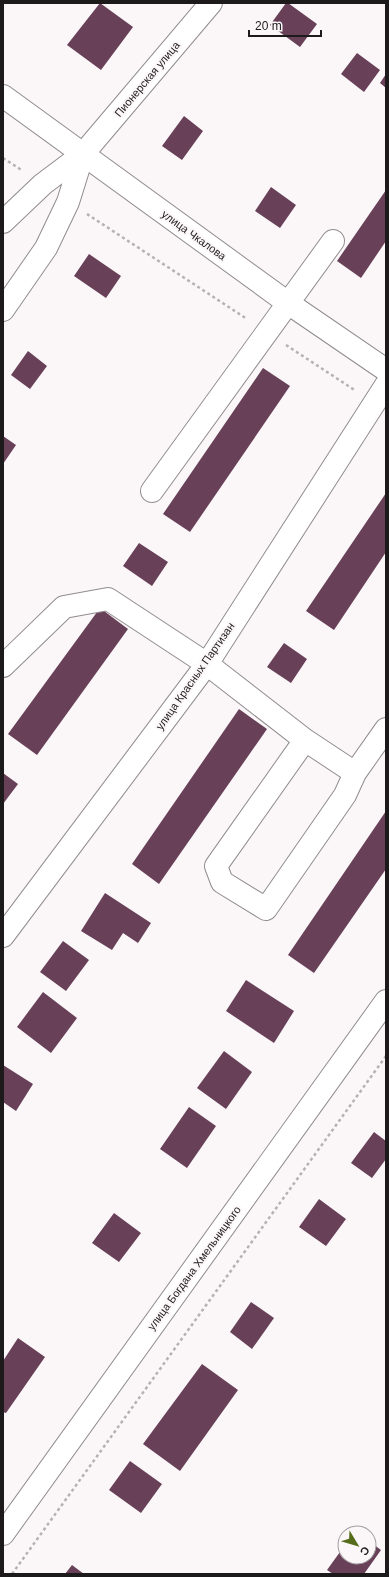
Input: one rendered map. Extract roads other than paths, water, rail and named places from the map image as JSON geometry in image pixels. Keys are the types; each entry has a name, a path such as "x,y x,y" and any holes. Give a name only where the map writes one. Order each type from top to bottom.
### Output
{"street":[{"name":"Пионерская улица","path":"3,222 43,184 84,154 211,3"},
{"name":"улица Чкалова","path":"3,96 288,303 386,370"},
{"name":"Пионерская улица","path":"3,310 46,248 68,202 84,154"},
{"path":"152,491 333,241"},
{"name":"улица Красных Партизан","path":"3,936 206,664 380,394"},
{"path":"3,666 64,607 108,599 206,664 305,740 355,773"},
{"path":"305,740 216,866 222,882 266,909 346,795 355,773 386,729"},
{"name":"улица Богдана Хмельницкого","path":"3,1534 386,1001"}]}
